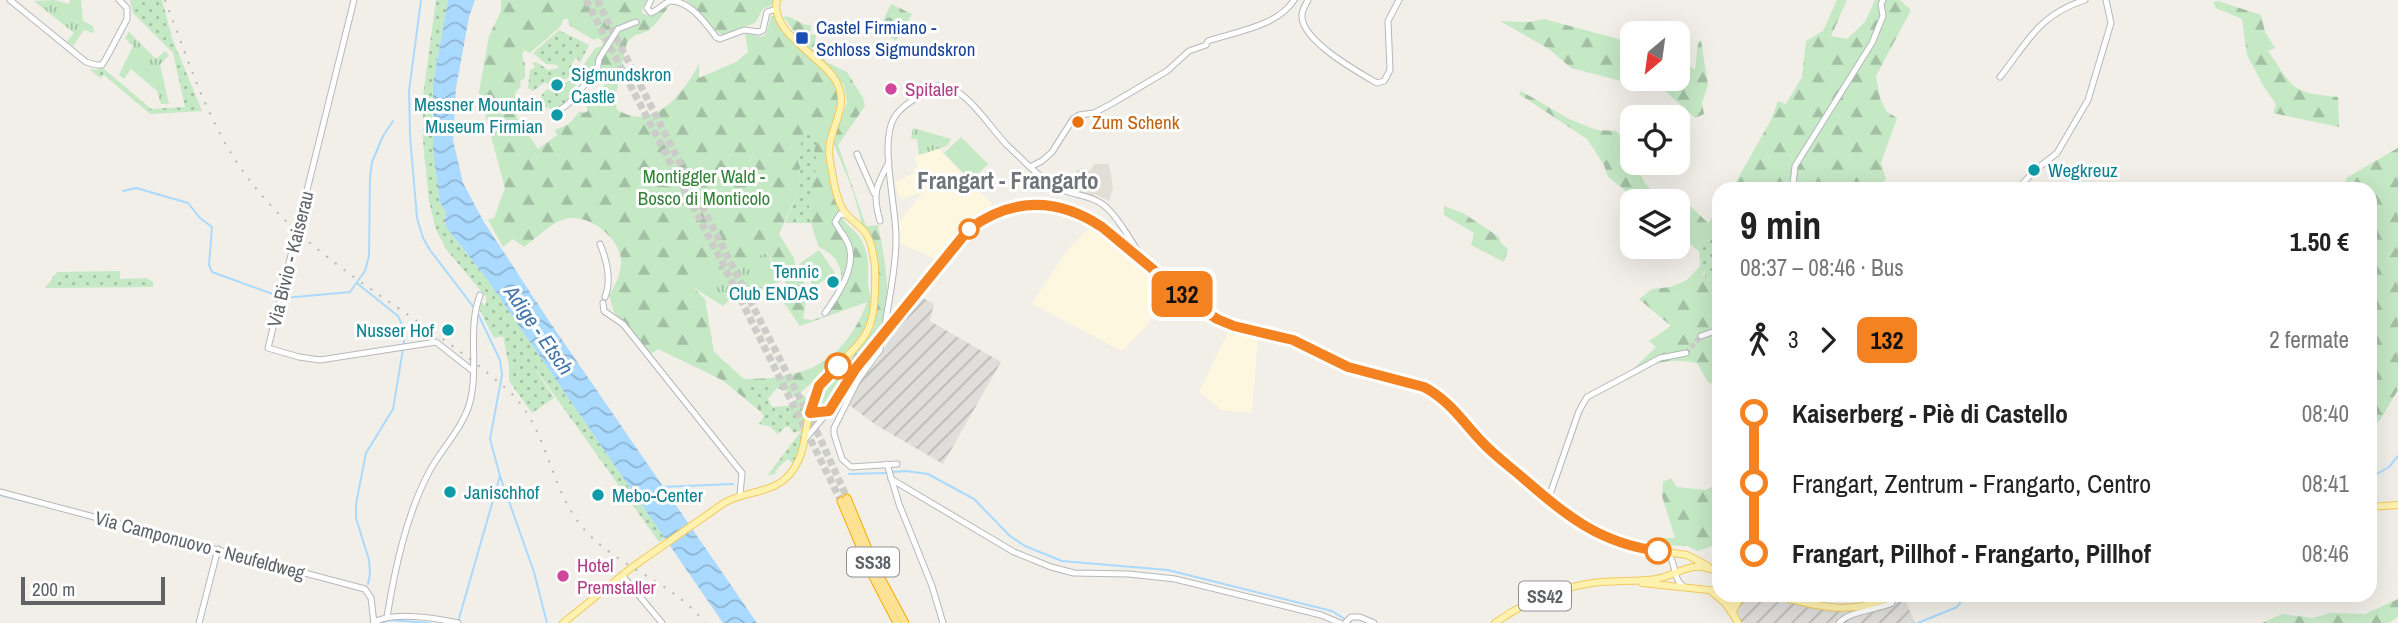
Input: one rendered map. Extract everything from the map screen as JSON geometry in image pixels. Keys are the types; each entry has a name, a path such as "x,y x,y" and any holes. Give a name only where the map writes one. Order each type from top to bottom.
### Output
{"highway":[{"name":"SS38","path":"895,623 844,500 905,623"}],"main road":[{"path":"563,623 622,575 724,503 740,495 769,488 786,479 800,459 815,393 825,378 866,336 875,313 875,266 872,249 865,232 846,215 828,150 841,107 840,90 831,75 782,26 776,9 777,0"},
{"path":"2377,507 2398,505"},
{"path":"1667,552 1687,555 1712,569"},
{"name":"SS42","path":"1495,623 1539,598 1565,589 1601,582 1660,578 1690,566 1712,570"},
{"name":"SS42","path":"1636,581 1712,591"},
{"path":"1724,602 1735,617"},
{"path":"1803,602 1845,609 1878,602"}],"street":[{"path":"10,0 86,62 102,65 127,19 127,8 119,0"},
{"name":"Via Bivio - Kaiserau","path":"354,0 268,348 320,360 436,342 473,371"},
{"path":"651,0 647,8 651,13 670,1 685,4 696,11 720,39 744,30 763,30 767,12 776,9"},
{"path":"1030,167 1052,152 1079,114 1094,113 1111,104 1167,71 1189,51 1206,45 1208,41 1263,23 1282,13 1294,0"},
{"path":"1308,0 1301,14 1309,35 1377,83 1384,80 1390,70 1388,21 1399,0"},
{"path":"1792,182 1795,166 1872,44 1883,16 1883,0"},
{"path":"2000,77 2018,50 2044,22 2063,9 2085,0"},
{"path":"2025,182 2057,153 2088,100 2110,23 2106,0"},
{"path":"554,114 568,104 594,74 599,59 618,29 636,22"},
{"path":"887,329 885,326 896,241 888,133 894,116 926,92 942,85 955,90 973,104 996,134 1054,186 1107,208 1136,248 1136,256"},
{"path":"857,154 874,193 880,221"},
{"path":"874,193 889,162"},
{"path":"804,441 829,411 848,378 962,236 981,220 1013,207 1035,204 1074,211 1102,227 1196,305 1226,323 1293,340 1348,367 1424,387 1438,395 1454,408 1483,444 1583,526 1632,547 1667,552 1671,556 1677,580 1686,588"},
{"path":"825,313 839,294 849,267 849,247 835,222 840,214 846,215"},
{"path":"600,244 609,278 604,311 623,324 742,473 740,495"},
{"path":"387,617 407,527 428,474 470,403 475,317 480,295"},
{"path":"1701,336 1712,332"},
{"path":"878,340 881,343 880,350 858,380 836,422 834,434 842,460 846,464 889,472 1014,552 1051,567 1074,573 1129,574 1175,579 1321,615 1342,623 1350,617 1360,617 1374,623"},
{"path":"1548,500 1579,411 1587,397 1660,358 1686,353"},
{"path":"811,405 820,413"},
{"path":"809,417 829,411"},
{"path":"809,417 819,421"},
{"path":"889,472 897,464"},
{"path":"889,472 932,586 943,623"},
{"name":"Via Camponuovo - Neufeldweg","path":"0,492 217,552 365,589 371,598 374,623"},
{"path":"199,623 217,552"},
{"path":"622,575 662,623"},
{"path":"1839,623 1849,614 1881,608 1892,602"},
{"path":"374,623 387,617 457,623"}],"shaded area":[{"path":"937,148 997,209 984,213 964,226 938,260 899,243 899,222 922,193 900,199 895,183 914,173 913,169 918,167 914,157"},
{"path":"1094,164 1109,164 1113,188 1109,201 1095,194 1093,197 1070,190 1068,186 1077,170 1083,168 1090,171"},
{"path":"1091,226 1171,291 1145,328 1122,351 1032,304 1066,252"},
{"path":"921,297 934,304 930,321 1001,362 943,464 876,425 848,404 859,384 878,361 887,343"},
{"path":"1229,330 1258,337 1252,413 1222,410 1199,392"},
{"path":"1742,602 1786,602 1832,611 1859,611 1889,602 1906,602 1915,623 1741,623 1737,609"}],"green space":[{"path":"54,0 69,4 70,0 81,0 83,21 93,26 94,33 84,30 73,46 67,41 74,33 34,1"},
{"path":"130,0 162,0 172,38 202,111 150,114 104,75 100,78 89,69 103,68 151,109 185,107 173,53 133,13"},
{"path":"436,0 448,0 433,83 432,124 440,202 446,212 446,227 484,275 665,538 659,542 530,361 554,398 532,413 509,381 503,336 494,338 478,307 481,302 486,306 486,297 446,249 436,230 429,201 423,141 423,96"},
{"name":"Montiggler Wald - Bosco di Monticolo","path":"501,0 647,0 642,13 650,16 669,6 651,28 627,42 615,99 617,110 632,116 654,114 664,108 681,92 699,64 699,78 736,62 748,52 745,33 761,37 766,34 771,16 774,16 785,35 828,75 838,93 837,111 827,137 826,155 839,211 844,221 862,240 866,250 872,306 868,326 856,345 793,396 795,384 749,387 763,405 760,411 722,380 658,349 649,355 614,312 609,295 620,270 620,254 611,238 596,225 577,218 568,218 559,221 524,247 513,239 503,247 488,220 494,218 505,188 479,92 489,36 501,11","holes":["563,19 568,19 570,26 594,40 598,38 602,41 602,46 595,48 583,66 594,74 596,71 600,75 598,78 606,82 599,94 586,104 588,111 580,111 569,124 555,130 557,135 538,149 517,118 515,93 521,86 520,81 525,78 522,56 524,50 530,53 561,26","804,131 819,134 814,151 816,170 809,213 819,247 836,261 841,278 833,306 827,315 813,320 803,319 808,288 796,271 794,258 779,234 798,191 800,167 797,159","767,253 792,293 782,300 800,326 867,302 847,339 820,363 786,376 744,379 714,352 705,299 692,286"]},
{"path":"685,0 783,0 763,9 755,23 723,35"},
{"path":"1837,0 1847,0 1831,36 1847,39 1865,22 1875,0 1900,0 1911,10 1876,76 1880,98 1886,111 1897,118 1881,163 1886,179 1884,182 1736,182 1771,120 1778,101 1786,104 1802,77 1806,41 1823,31"},
{"path":"2218,1 2261,15 2265,32 2275,48 2268,51 2289,81 2302,91 2338,97 2339,127 2273,113 2276,104 2247,55 2242,19 2216,8 2213,2"},
{"path":"891,4 912,14 896,41 879,29"},
{"path":"783,16 811,25 810,34 816,35 811,48 828,63 847,72 863,98 865,106 838,145 866,226 878,225 885,267 887,309 880,337 842,382 827,406 817,404 822,386 849,363 874,327 878,301 877,260 832,140 847,103 844,85 801,41"},
{"path":"1544,19 1620,39 1620,81 1571,68 1549,49 1500,21 1529,22"},
{"path":"559,30 589,45 580,63 576,57 570,68 578,67 579,75 548,84 545,82 533,91 528,88 530,70 535,67 532,62 548,70 559,68 557,65 546,64 533,53"},
{"path":"129,32 156,59 165,51 169,55 160,65 169,104 161,104 157,91 131,69 124,79 119,75 133,46 125,38"},
{"path":"1701,41 1708,85 1702,103 1704,114 1695,118 1690,113 1690,105 1681,105 1665,91 1690,91 1690,66 1695,70 1698,42"},
{"path":"579,78 568,100 552,111 548,107 541,110 541,96 546,90"},
{"path":"1521,91 1569,119 1597,130 1616,131 1620,135 1620,175 1641,175 1651,189 1624,189 1608,177 1604,165 1587,139 1519,94"},
{"path":"913,128 951,139 947,146 919,155 917,139 911,139"},
{"path":"803,131 820,133 814,151 818,160 809,203 812,223 785,223 798,191 800,167 797,159"},
{"path":"961,137 988,164 971,181 944,153"},
{"path":"2398,148 2398,390 2377,423 2377,182 2346,182 2346,178"},
{"path":"1444,206 1463,213 1499,237 1508,249 1504,262 1471,245 1474,233 1444,215"},
{"path":"1690,206 1708,223 1712,217 1712,240 1699,243 1700,252 1690,244"},
{"path":"1712,240 1712,277 1709,281 1705,279 1704,265 1700,266 1699,243"},
{"path":"819,250 835,273 814,287 799,264"},
{"path":"767,253 780,281 740,299 734,296 723,306 691,286 724,266 720,270"},
{"path":"1704,264 1705,279 1709,281 1712,277 1712,384 1697,363 1685,361 1660,363 1627,380 1625,377 1656,347 1649,341 1671,326 1639,299 1652,289 1671,287 1687,280"},
{"path":"120,271 120,279 146,278 153,282 153,287 45,288 57,272"},
{"path":"795,384 796,388 792,393 777,388 768,399 772,407 787,406 803,395 808,401 799,448 793,464 788,459 776,470 776,474 768,475 801,431 794,433 789,427 785,427 778,434 771,427 759,424 764,416 760,411 763,405 748,387"},
{"path":"1671,478 1677,487 1705,490 1712,487 1712,546 1698,551 1687,546 1663,545 1662,538 1675,538 1662,496 1663,482"},
{"path":"2398,599 2398,617 2389,623 2262,623 2282,614 2312,618 2330,613 2365,614"}],"water":[{"name":"Adige - Etsch","path":"448,0 475,0 469,17 456,88 453,140 463,183 484,222 547,318 757,623 723,623 484,275 446,227 446,212 440,202 433,150 433,83"}],"waterway":[{"path":"421,0 409,91 417,218 430,250 475,309"},
{"path":"284,298 350,292 365,271 369,256 372,162 393,121"},
{"path":"123,191 136,188 188,203 200,218 212,227 209,265 212,272 278,296"},
{"path":"358,284 398,316 404,329 404,345"},
{"path":"478,314 500,360 502,375 490,439 500,476 534,572 547,623"},
{"path":"368,584 369,560 356,518 356,504 366,453 393,409 403,349"},
{"path":"2377,474 2389,467 2398,456"},
{"path":"892,472 928,474 974,499 1010,536 1025,546 1062,561 1168,570 1332,611 1351,623"},
{"path":"849,474 887,473"},
{"path":"458,622 500,476"},
{"path":"661,487 733,484"},
{"path":"0,495 40,505"},
{"path":"157,536 236,557"},
{"path":"1918,623 1957,607 1961,602"},
{"path":"381,623 389,620 430,623"}],"tunnel":[{"path":"586,0 724,266 841,501"},
{"path":"597,0 820,438 847,498"},
{"path":"1686,353 1701,336"}],"railway":[{"path":"165,0 214,123 236,161 263,197 329,258 440,337 511,393 534,424 563,495 583,528 612,554 677,596 705,623"}],"bus line":[{"name":"132","path":"838,366 819,386 810,413 829,411 848,378 969,229 993,213 1013,207 1035,204 1062,208 1074,211 1102,227 1196,305 1217,319 1234,326 1293,340 1348,367 1424,387 1438,395 1454,408 1483,444 1583,526 1621,544 1658,551"}],"place":[{"name":"Castel Firmiano - Schloss Sigmundskron","path":"802,38"},
{"name":"Sigmundskron Castle","path":"557,85"},
{"name":"Spitaler","path":"891,89"},
{"name":"Messner Mountain Museum Firmian","path":"557,115"},
{"name":"Zum Schenk","path":"1078,122"},
{"name":"Wegkreuz","path":"2034,170"},
{"name":"Tennic Club ENDAS","path":"833,282"},
{"name":"Nusser Hof","path":"448,330"},
{"name":"Janischhof","path":"450,492"},
{"name":"Mebo-Center","path":"598,495"},
{"name":"Hotel Premstaller","path":"563,576"}],"district":[{"name":"Frangart - Frangarto","path":"1008,180"}]}
